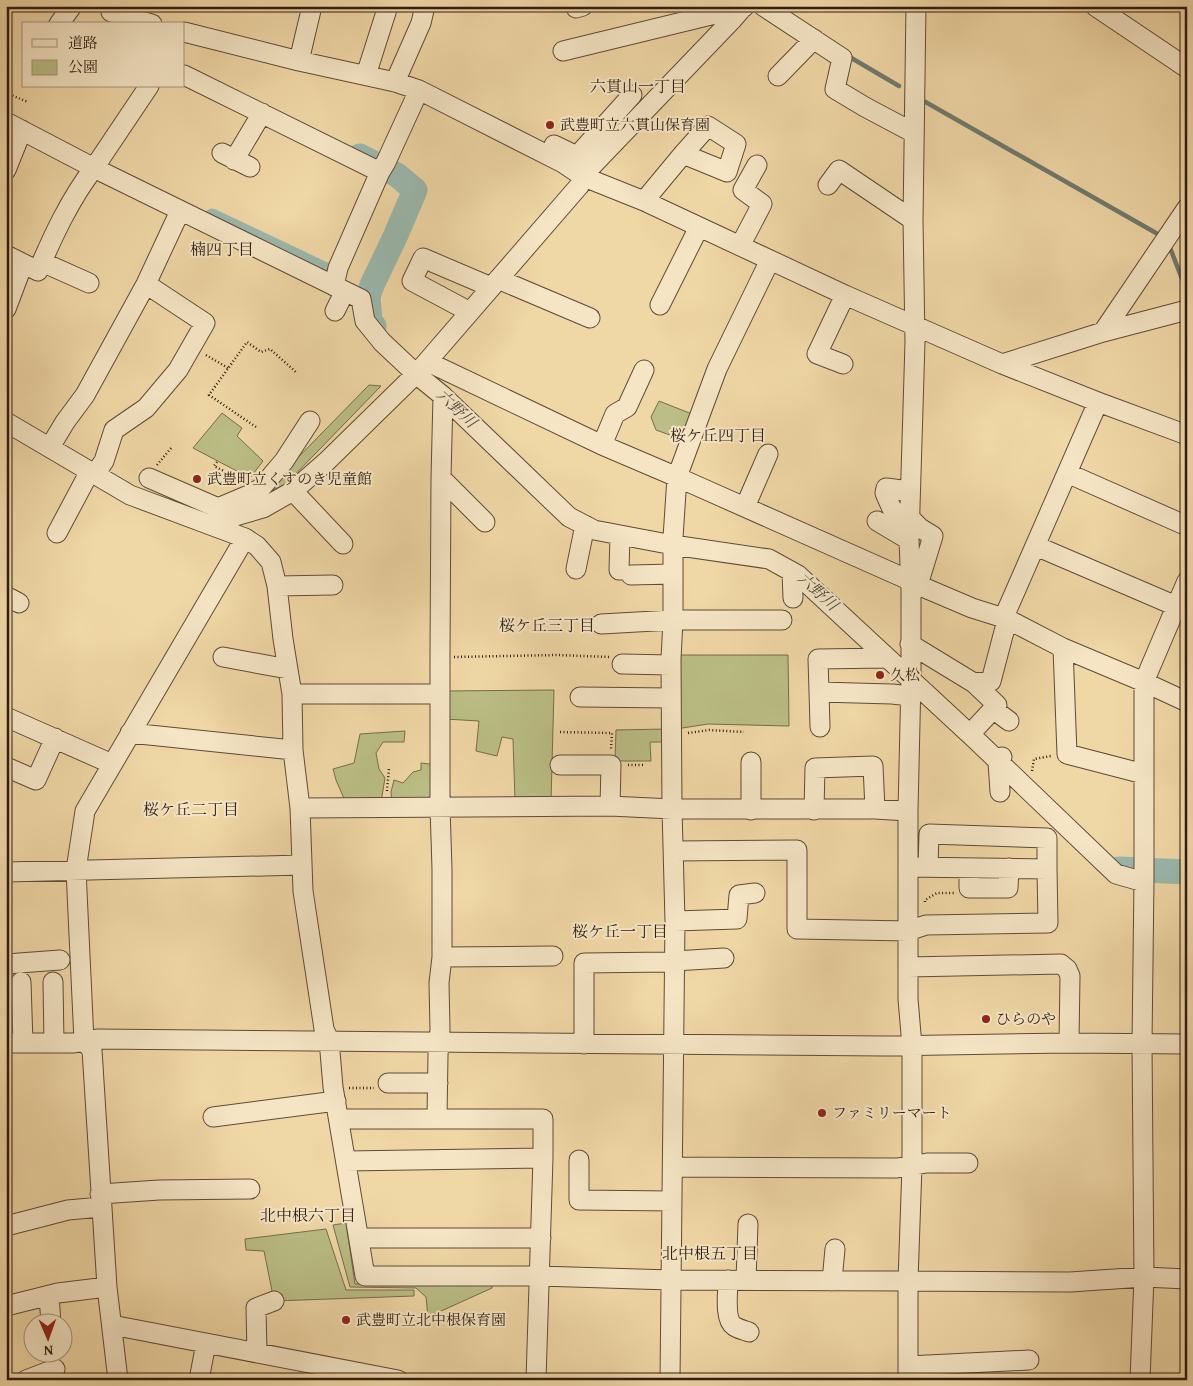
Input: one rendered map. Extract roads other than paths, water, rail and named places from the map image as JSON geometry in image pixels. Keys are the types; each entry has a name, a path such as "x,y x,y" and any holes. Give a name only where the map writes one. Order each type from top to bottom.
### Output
{"street":[{"path":"60,22 72,6"},
{"path":"300,61 312,6"},
{"path":"366,75 388,6"},
{"path":"395,82 421,23 425,6"},
{"path":"576,6 576,8 583,6"},
{"path":"763,6 842,58 835,89 914,133"},
{"path":"916,6 914,325 909,540 914,583 910,644 904,690 908,811 908,1000 912,1046 908,1373 1029,1360"},
{"path":"1095,6 1187,68"},
{"path":"562,51 744,7"},
{"path":"149,478 218,508 258,496 293,491 326,462 421,368 580,186 588,170 744,7"},
{"path":"112,14 144,22"},
{"path":"185,32 395,82 419,90 516,138 563,163 584,177 644,201 844,295 1002,364 1187,435"},
{"path":"778,76 814,39"},
{"path":"185,75 382,168"},
{"path":"6,256 38,272 70,205 84,181 147,88"},
{"path":"335,311 339,288 338,268 419,90"},
{"path":"516,138 520,128 577,156 632,95"},
{"path":"235,160 262,113"},
{"path":"6,170 14,126 180,211 361,299 365,321 382,342 421,368 602,444 972,608 1007,620 1063,648 1187,702"},
{"path":"644,201 683,154"},
{"path":"740,246 762,204 743,190 757,165"},
{"path":"828,185 840,170 914,220"},
{"path":"1103,332 1187,208"},
{"path":"50,447 64,422 85,395 146,284 180,211"},
{"path":"660,306 699,227"},
{"path":"470,312 412,280 423,258 495,283 579,318"},
{"path":"670,1380 675,921 671,665 673,543 677,477 717,370 770,260"},
{"path":"42,262 89,283"},
{"path":"6,308 23,264"},
{"path":"57,533 93,472 104,460 114,430 146,408 178,370 205,323 146,284"},
{"path":"843,364 817,354 844,295"},
{"path":"1002,364 1103,332 1187,310"},
{"path":"421,368 443,396 569,517 594,530 769,560 798,575 890,661 904,690"},
{"path":"602,444 615,414 627,407 644,370"},
{"path":"438,1118 439,983 442,957 440,658 443,396"},
{"path":"974,683 991,681 1007,620 1007,610 1098,402"},
{"path":"208,524 258,496 310,421"},
{"path":"8,426 50,447 130,495 245,538 258,546 271,562 277,586 292,694 293,750 300,808 303,891 308,929 324,1029 329,1040 336,1102 365,1276 1070,1282 1144,1277 1187,1278"},
{"path":"745,507 768,454"},
{"path":"1067,473 1187,526"},
{"path":"441,478 485,522"},
{"path":"910,491 886,488 885,493 892,509 902,517 910,518 920,528 933,536 914,583"},
{"path":"293,491 342,544"},
{"path":"877,521 909,540"},
{"path":"576,569 584,525"},
{"path":"620,535 625,573 673,574"},
{"path":"118,1380 107,1287 92,1050 84,1041 76,870 85,811 245,538"},
{"path":"1036,546 1176,606"},
{"path":"792,572 793,598"},
{"path":"1140,1380 1144,1277 1142,1044 1144,682 1187,581"},
{"path":"277,586 333,585"},
{"path":"601,624 673,620 782,620"},
{"path":"910,644 974,683 998,705 972,731"},
{"path":"1063,648 1068,754 1144,774"},
{"path":"223,657 288,669"},
{"path":"820,727 818,659 890,661"},
{"path":"618,660 671,665"},
{"path":"819,692 904,690 972,731 1095,849 1116,874 1144,876"},
{"path":"292,694 440,694"},
{"path":"580,697 671,698"},
{"path":"994,709 1009,720"},
{"path":"6,717 112,764"},
{"path":"130,733 293,750"},
{"path":"6,767 36,780 55,738"},
{"path":"1000,792 1001,759"},
{"path":"751,762 751,810"},
{"path":"560,765 611,765 610,806"},
{"path":"814,810 815,768 873,766 875,810"},
{"path":"300,808 610,806 672,809 908,811"},
{"path":"674,852 797,850 797,929 908,931 926,925 1048,923 1047,838 929,834 928,867"},
{"path":"6,872 302,865"},
{"path":"908,867 1047,870"},
{"path":"675,921 737,919 739,895 755,893"},
{"path":"442,957 553,956"},
{"path":"584,1044 584,963 667,962 724,958"},
{"path":"6,964 60,960"},
{"path":"908,967 1061,964 1067,969 1070,976 1069,1043"},
{"path":"21,982 15,1043 74,1043 97,1038 912,1046 1069,1043 1187,1044"},
{"path":"53,982 54,1043"},
{"path":"388,1083 438,1082"},
{"path":"212,1117 336,1102 438,1118 543,1119 536,1380"},
{"path":"346,1161 543,1158"},
{"path":"579,1160 578,1200 672,1201"},
{"path":"673,1167 897,1168 927,1163 968,1163"},
{"path":"6,1226 101,1201 159,1190 250,1189"},
{"path":"748,1224 728,1314 729,1322 735,1327 749,1332"},
{"path":"359,1238 541,1238"},
{"path":"832,1281 835,1249"},
{"path":"6,1306 58,1293 107,1287"},
{"path":"49,1295 50,1314"},
{"path":"257,1353 256,1308 274,1301"},
{"path":"112,1326 257,1353 324,1373 398,1380"},
{"path":"199,1380 206,1343"},
{"path":"26,1380 55,1367"}],"waterway":[{"path":"848,56 899,86"},
{"path":"922,100 1156,233"},
{"name":"六野川","path":"360,156 397,175 415,190 368,297 370,321 374,326"},
{"path":"212,216 326,270"},
{"path":"1169,245 1187,292"},
{"name":"六野川","path":"1119,869 1187,872"}],"place":[{"name":"武豊町立六貫山保育園","path":"550,125"},
{"name":"武豊町立くすのき児童館","path":"197,479"},
{"name":"久松","path":"880,675"},
{"name":"ひらのや","path":"986,1019"},
{"name":"ファミリーマート","path":"822,1113"},
{"name":"武豊町立北中根保育園","path":"346,1320"}],"district":[{"name":"六貫山一丁目","path":"638,86"},
{"name":"楠四丁目","path":"222,249"},
{"name":"桜ケ丘四丁目","path":"718,435"},
{"name":"桜ケ丘三丁目","path":"547,625"},
{"name":"桜ケ丘二丁目","path":"191,809"},
{"name":"桜ケ丘一丁目","path":"620,931"},
{"name":"北中根六丁目","path":"308,1215"},
{"name":"北中根五丁目","path":"710,1253"}]}
